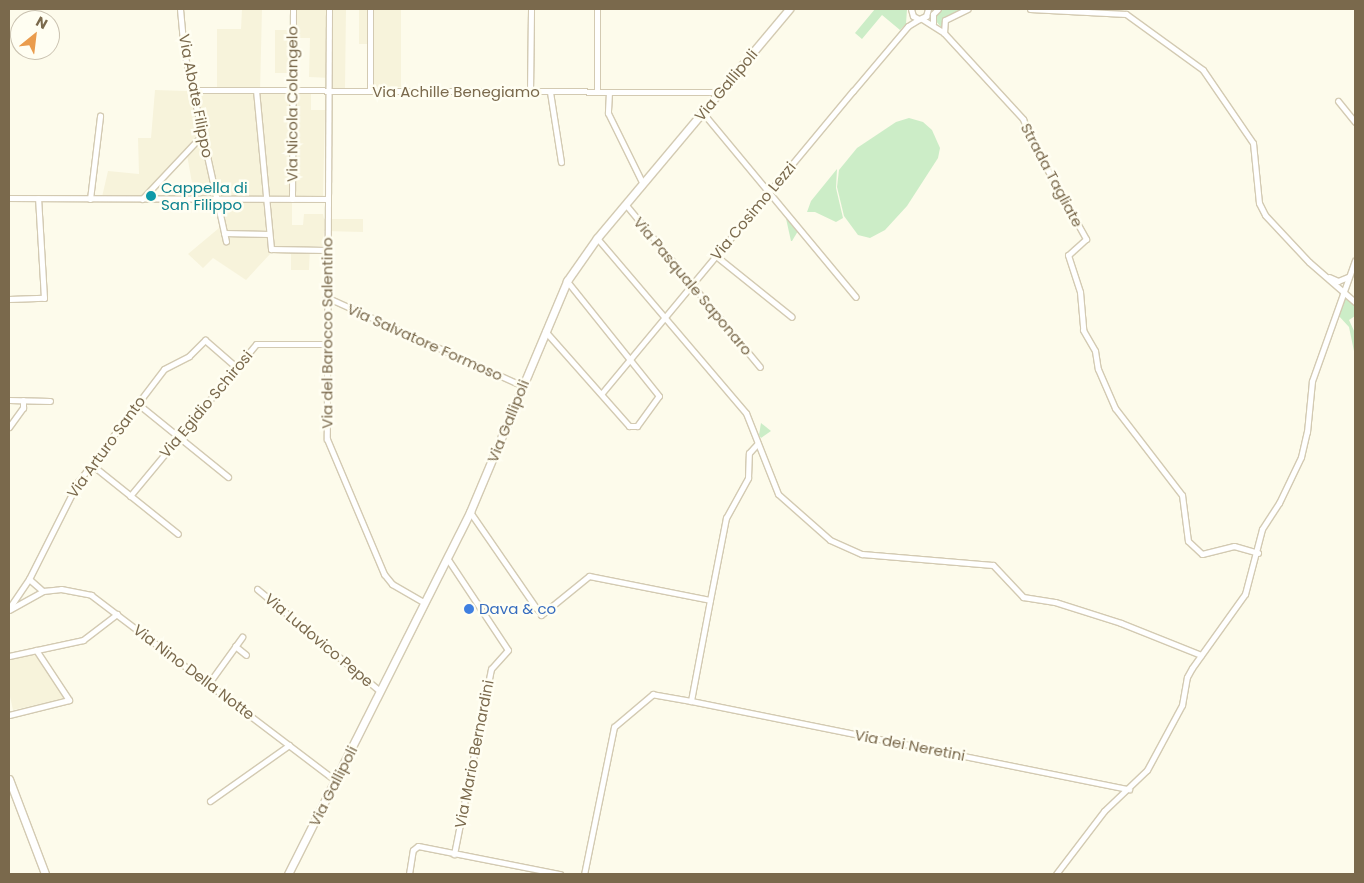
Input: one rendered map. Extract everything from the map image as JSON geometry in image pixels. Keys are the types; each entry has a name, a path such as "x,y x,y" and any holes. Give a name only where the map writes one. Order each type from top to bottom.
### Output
{"main road":[{"name":"Via Gallipoli","path":"288,874 470,512 567,281 597,238 789,9"},
{"path":"9,779 45,874"}],"street":[{"name":"Via Abate Filippo","path":"180,9 192,90 226,241"},
{"name":"Via Nicola Colangelo","path":"292,199 293,9"},
{"name":"Via del Barocco Salentino","path":"329,9 326,297 327,439 384,574 392,584 425,602"},
{"path":"370,9 370,91"},
{"path":"530,92 531,9"},
{"path":"597,9 597,92"},
{"path":"932,23 933,14 936,9"},
{"name":"Via Cosimo Lezzi","path":"602,392 905,30 921,19 928,11 936,9"},
{"path":"944,32 945,20 968,9"},
{"path":"1030,9 1066,13 1122,10 1203,70 1253,143 1261,209 1275,228 1355,302"},
{"name":"Via Cosimo Lezzi","path":"905,30 911,11"},
{"name":"Strada Tagliate","path":"911,11 944,32 1023,119 1033,144 1086,239 1068,254 1080,292 1083,330 1095,351 1098,369 1115,408 1182,496 1188,541 1202,554 1234,546 1258,553"},
{"name":"Via Achille Benegiamo","path":"192,90 720,92"},
{"path":"256,90 271,249 327,250"},
{"path":"550,92 561,162"},
{"path":"609,92 608,114 643,184"},
{"path":"1338,101 1355,122"},
{"path":"702,113 856,297"},
{"path":"90,199 100,116"},
{"path":"142,199 203,134"},
{"path":"9,198 327,199"},
{"path":"9,299 44,298 38,198"},
{"name":"Via Pasquale Saponaro","path":"626,205 760,367"},
{"path":"224,233 269,234"},
{"path":"597,238 746,413 778,494 838,546 888,557 993,565 1023,597 1055,602 1121,623 1201,655"},
{"path":"716,256 792,317"},
{"path":"1056,874 1104,811 1147,770 1182,705 1187,677 1245,594 1258,553 1262,529 1279,503 1302,451 1312,381 1355,260"},
{"path":"1322,273 1338,281 1348,277"},
{"path":"545,330 632,428 658,396 567,281"},
{"name":"Via Salvatore Formoso","path":"326,297 523,386"},
{"name":"Via Arturo Santo","path":"9,610 29,579 64,505 164,369 189,356 205,340 235,366"},
{"name":"Via Egidio Schirosi","path":"130,496 235,366 256,344 326,344"},
{"path":"9,400 50,401"},
{"path":"9,427 23,408 23,400"},
{"path":"139,404 228,477"},
{"path":"691,700 726,518 748,478 748,453 758,443"},
{"path":"92,465 178,534"},
{"path":"470,512 538,614 544,615 589,576 710,600"},
{"name":"Via Mario Bernardini","path":"447,558 508,650 491,669 454,854"},
{"path":"29,579 43,591"},
{"name":"Via Ludovico Pepe","path":"257,589 380,691"},
{"name":"Via Arturo Santo","path":"9,610 43,591"},
{"name":"Via Nino Della Notte","path":"43,591 81,591 117,614 336,781"},
{"path":"9,656 83,640 117,614"},
{"path":"209,683 242,637"},
{"path":"235,646 246,655"},
{"path":"9,715 69,700 36,650"},
{"name":"Via dei Neretini","path":"584,874 614,726 653,694 691,700 1129,789"},
{"path":"210,801 289,745"},
{"path":"409,874 415,847 560,874"}],"shaded area":[{"path":"242,9 262,9 260,92 311,93 311,110 325,110 323,197 292,197 292,225 303,225 304,214 323,214 324,219 363,219 363,232 324,231 323,246 310,246 309,270 291,270 291,254 271,253 246,280 213,258 203,268 188,254 225,223 219,197 185,197 184,190 192,183 186,149 140,197 102,197 108,171 139,174 138,138 151,138 155,90 217,92 217,29 241,29"},
{"path":"297,9 346,9 345,88 331,88 331,78 309,77 310,38 296,38 296,73 275,73 275,30 296,30"},
{"path":"359,9 401,9 401,87 372,88 371,44 359,44"},
{"path":"36,653 67,698 13,710 9,692 9,659"}],"green space":[{"path":"875,9 907,9 906,24 900,30 882,15 862,39 855,33"},
{"path":"939,10 960,10 944,18 941,27 935,20"},
{"path":"909,118 923,122 932,130 940,148 938,158 907,206 885,230 870,238 858,235 844,216 837,187 839,170 857,148 896,122"},
{"path":"837,169 836,188 843,218 836,222 815,212 807,212 811,201"},
{"path":"785,214 798,231 792,241 791,241"},
{"path":"1345,295 1355,304 1355,316 1349,320 1355,333 1355,356 1349,327 1338,315"},
{"path":"761,423 771,431 761,438 759,435"}],"place":[{"name":"Cappella di San Filippo","path":"151,196"},
{"name":"Dava & co","path":"469,609"}]}
